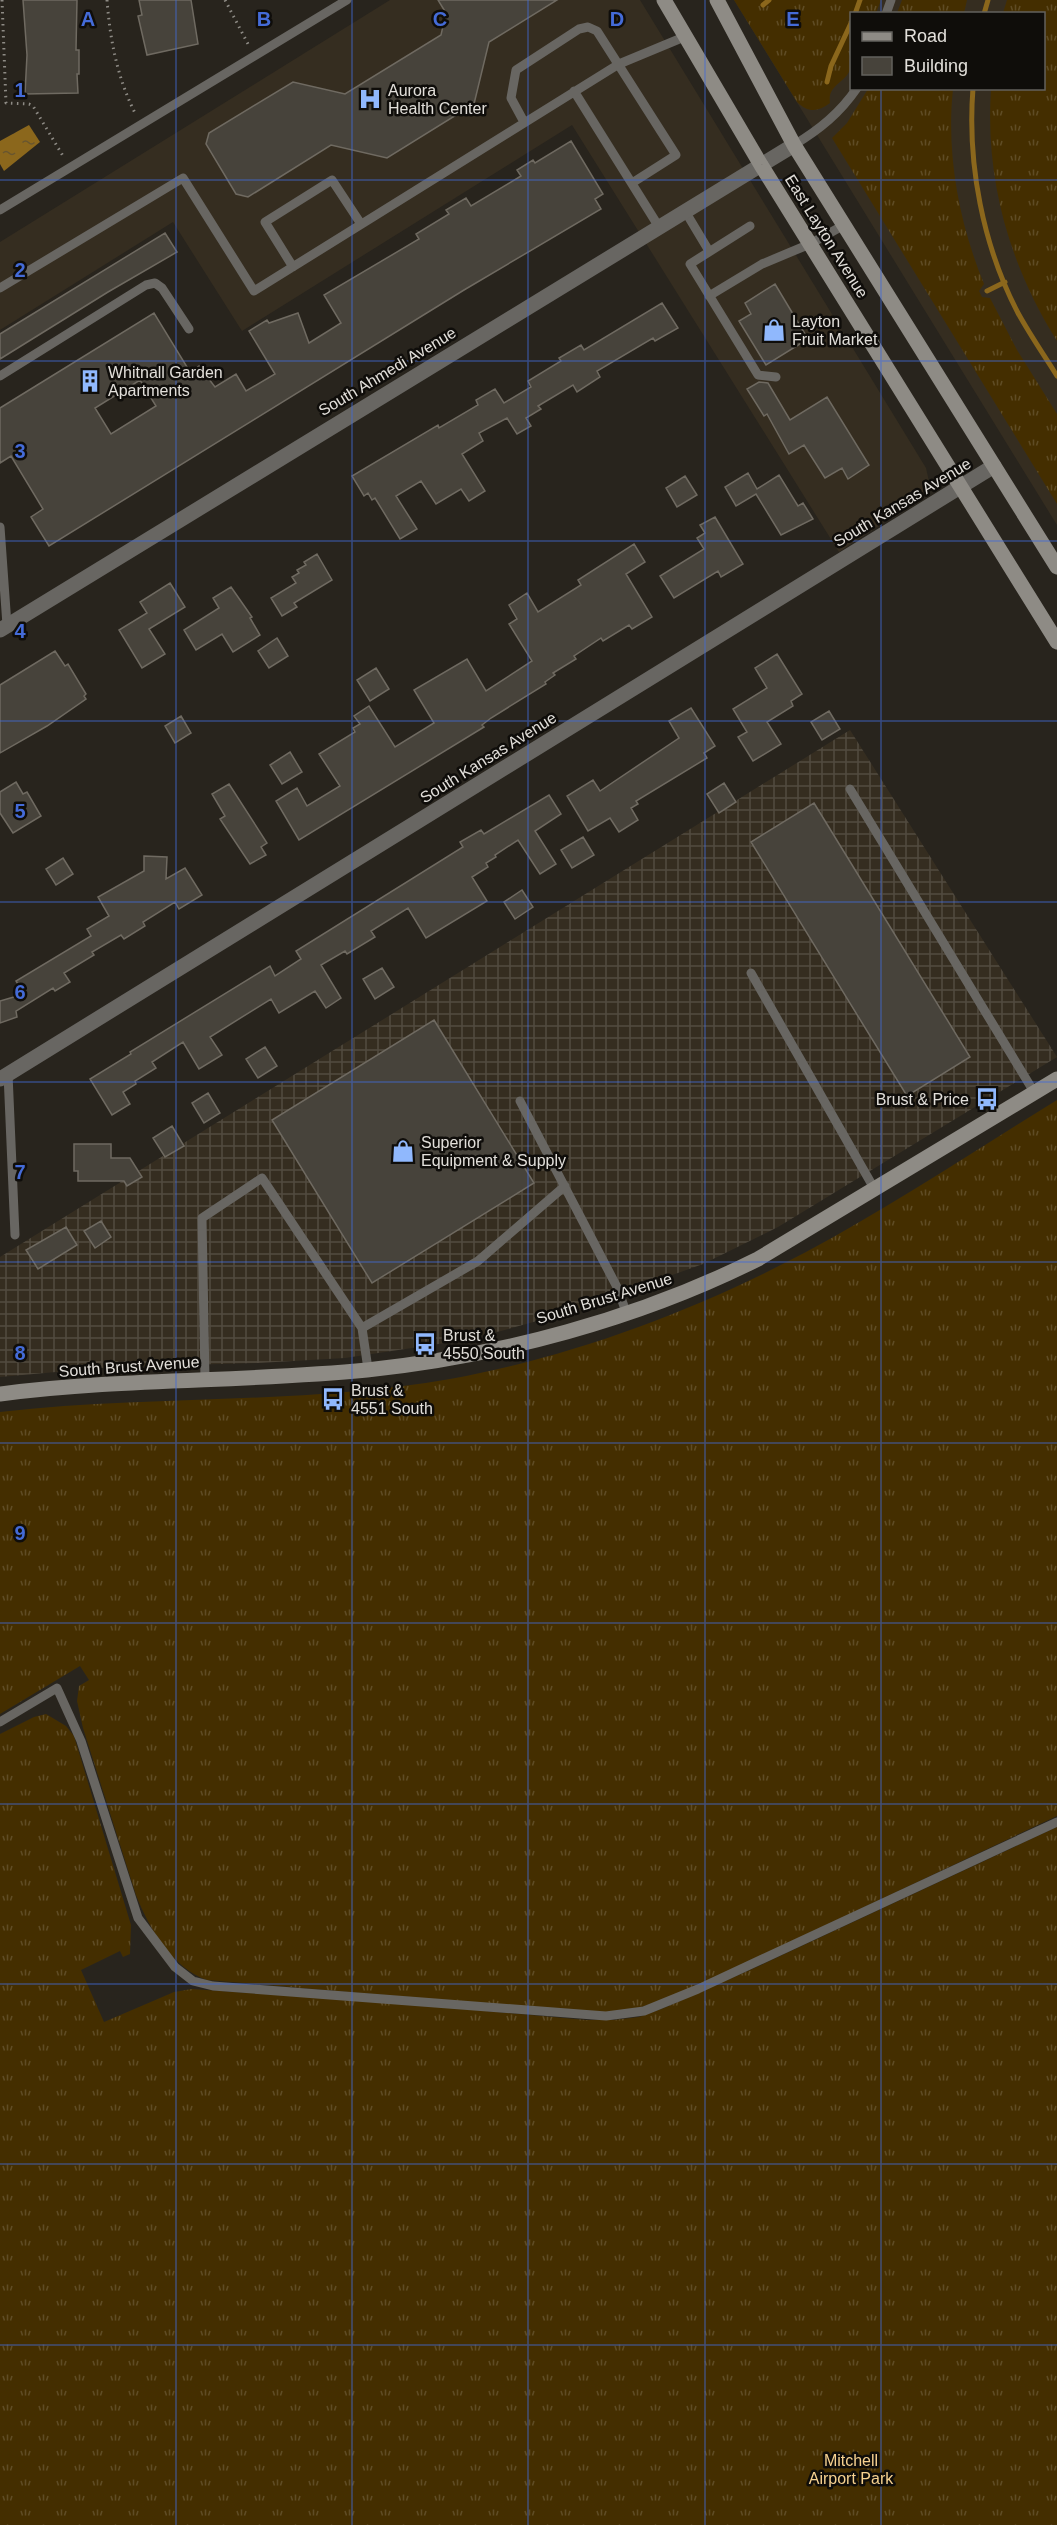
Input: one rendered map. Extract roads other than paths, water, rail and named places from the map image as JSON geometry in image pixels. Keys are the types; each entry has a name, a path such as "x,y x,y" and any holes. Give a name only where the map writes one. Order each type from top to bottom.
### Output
{"main road":[{"name":"East Layton Avenue","path":"664,0 761,165 1057,642"},
{"name":"East Layton Avenue","path":"717,0 794,145 1057,567"},
{"name":"South Brust Avenue","path":"0,1394 64,1387 240,1379 368,1369 495,1349 626,1312 665,1300 741,1267 875,1190 1057,1079"}],"street":[{"name":"South Ahmedi Avenue","path":"4,627 794,145"},
{"name":"South Kansas Avenue","path":"4,1077 994,466"}],"lane":[{"path":"0,210 347,0"},
{"path":"524,122 512,98 516,70 579,30 588,27 597,31 676,155 632,183"},
{"path":"0,288 183,178 254,291 619,64 684,37"},
{"path":"794,145 831,119 843,108 856,90"},
{"path":"574,91 659,227"},
{"path":"293,267 265,222 332,180 361,224"},
{"path":"685,211 709,251"},
{"path":"709,296 762,264 810,244 844,225"},
{"path":"750,226 690,264 758,375 776,377"},
{"path":"0,376 146,285 155,283 162,288 189,329"},
{"path":"0,527 4,627"},
{"path":"850,789 1034,1092"},
{"path":"751,973 875,1190"},
{"path":"4,1077 15,1235"},
{"path":"520,1101 618,1289 626,1312"},
{"path":"205,1379 202,1218 262,1178 362,1328 368,1369"},
{"path":"362,1328 477,1261 565,1186"},
{"path":"0,1722 57,1688 81,1742 138,1918 175,1967 193,1981 213,1986 606,2016 635,2013 698,1989 1057,1822"}],"water":[{"path":"29,125 40,142 4,171 0,164 0,141"}],"waterway":[{"path":"763,5 769,0"},
{"path":"856,12 860,0"},
{"path":"985,12 988,0"},
{"path":"827,82 831,66 850,25"},
{"path":"973,90 975,175 995,260 1018,313 1057,376"},
{"path":"987,291 1005,282"}],"place":[{"name":"Aurora Health Center","path":"370,99"},
{"name":"Layton Fruit Market","path":"774,330"},
{"name":"Whitnall Garden Apartments","path":"90,381"},
{"name":"Brust & Price","path":"987,1099"},
{"name":"Superior Equipment & Supply","path":"403,1151"},
{"name":"Brust & 4550 South","path":"425,1344"},
{"name":"Brust & 4551 South","path":"333,1399"}],"park label":[{"name":"Mitchell Airport Park","path":"851,2469"}]}
